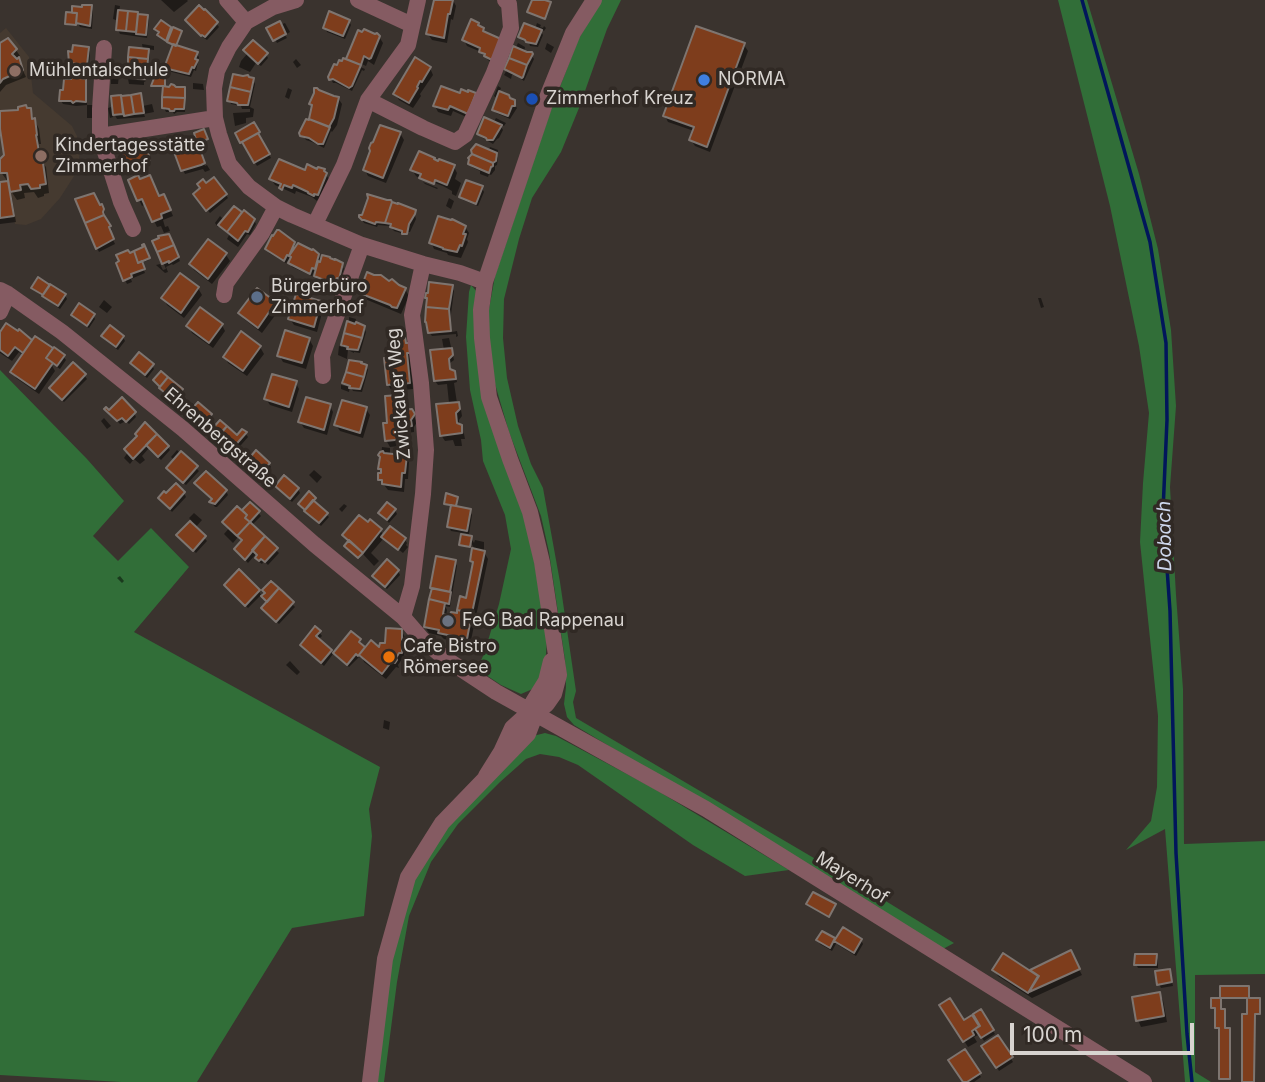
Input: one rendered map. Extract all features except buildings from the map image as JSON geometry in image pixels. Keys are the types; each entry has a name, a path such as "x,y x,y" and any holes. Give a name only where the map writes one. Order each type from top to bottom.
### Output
{"street":[{"path":"227,0 246,22"},
{"path":"296,0 273,7 246,22 217,71 214,88 215,118 229,164 249,187 276,207 329,232 362,245 485,282"},
{"path":"358,0 412,24"},
{"path":"316,224 344,165 368,100 408,45 418,0"},
{"path":"368,100 455,142 465,135 511,28 509,4 505,0"},
{"path":"370,1082 385,959 408,877 442,823 486,776 512,728 547,704 554,694 559,675 542,562 530,512 489,397 481,310 485,282 555,77 573,33 594,0"},
{"path":"104,48 100,136 121,202 133,229"},
{"path":"100,136 215,118"},
{"path":"224,295 226,283 262,233 276,207"},
{"path":"323,376 322,356 362,245"},
{"name":"Zwickauer Weg","path":"403,617 412,586 426,450 412,315 423,264"},
{"path":"0,312 3,290"},
{"name":"Ehrenbergstraße","path":"3,290 62,332 183,429 314,544 403,617 422,639 446,659 496,692 536,713"},
{"name":"Mayerhof","path":"536,713 706,809 1144,1082"}],"shaded area":[{"name":"Kindertagesstätte Zimmerhof","path":"6,28 29,57 33,93 72,126 80,153 76,173 60,198 41,219 26,225 15,224 14,216 0,218 0,33"}],"green space":[{"path":"601,0 621,0 607,29 561,152 532,198 504,299 503,338 507,378 518,426 531,464 543,488 576,691 573,702 576,718 954,943 943,949 574,725 567,717 564,704 565,660 549,552 541,516 509,432 493,377 488,344 489,309 495,276 548,118 578,40"},
{"path":"1058,0 1087,0 1139,174 1158,249 1171,330 1176,406 1170,487 1183,689 1184,844 1265,841 1265,974 1195,975 1195,1072 1211,1082 1185,1082 1165,829 1126,850 1151,821 1157,787 1158,716 1140,542 1149,413 1139,346 1110,206"},
{"path":"471,285 478,293 476,328 528,523 547,639 545,668 535,688 521,694 477,669 499,604 511,549 505,515 483,461 470,390 466,337"},
{"path":"0,370 124,501 93,536 118,561 151,528 189,567 134,632 380,767 369,809 372,836 364,916 292,928 197,1082 121,1082 0,1075"},
{"path":"545,733 556,736 653,788 789,870 745,876 693,845 578,765 559,757 540,754 526,759 458,824 431,862 409,916 384,1082 374,1082 392,942 407,893 433,843 533,736"}],"waterway":[{"name":"Dobach","path":"1082,0 1150,242 1166,343 1167,420 1163,511 1170,611 1176,853 1192,1082"}],"place":[{"name":"Mühlentalschule","path":"15,71"},
{"name":"NORMA","path":"704,80"},
{"name":"Zimmerhof Kreuz","path":"532,99"},
{"name":"Kindertagesstätte Zimmerhof","path":"41,156"},
{"name":"Bürgerbüro Zimmerhof","path":"257,297"},
{"name":"FeG Bad Rappenau","path":"448,621"},
{"name":"Cafe Bistro Römersee","path":"389,657"}]}
